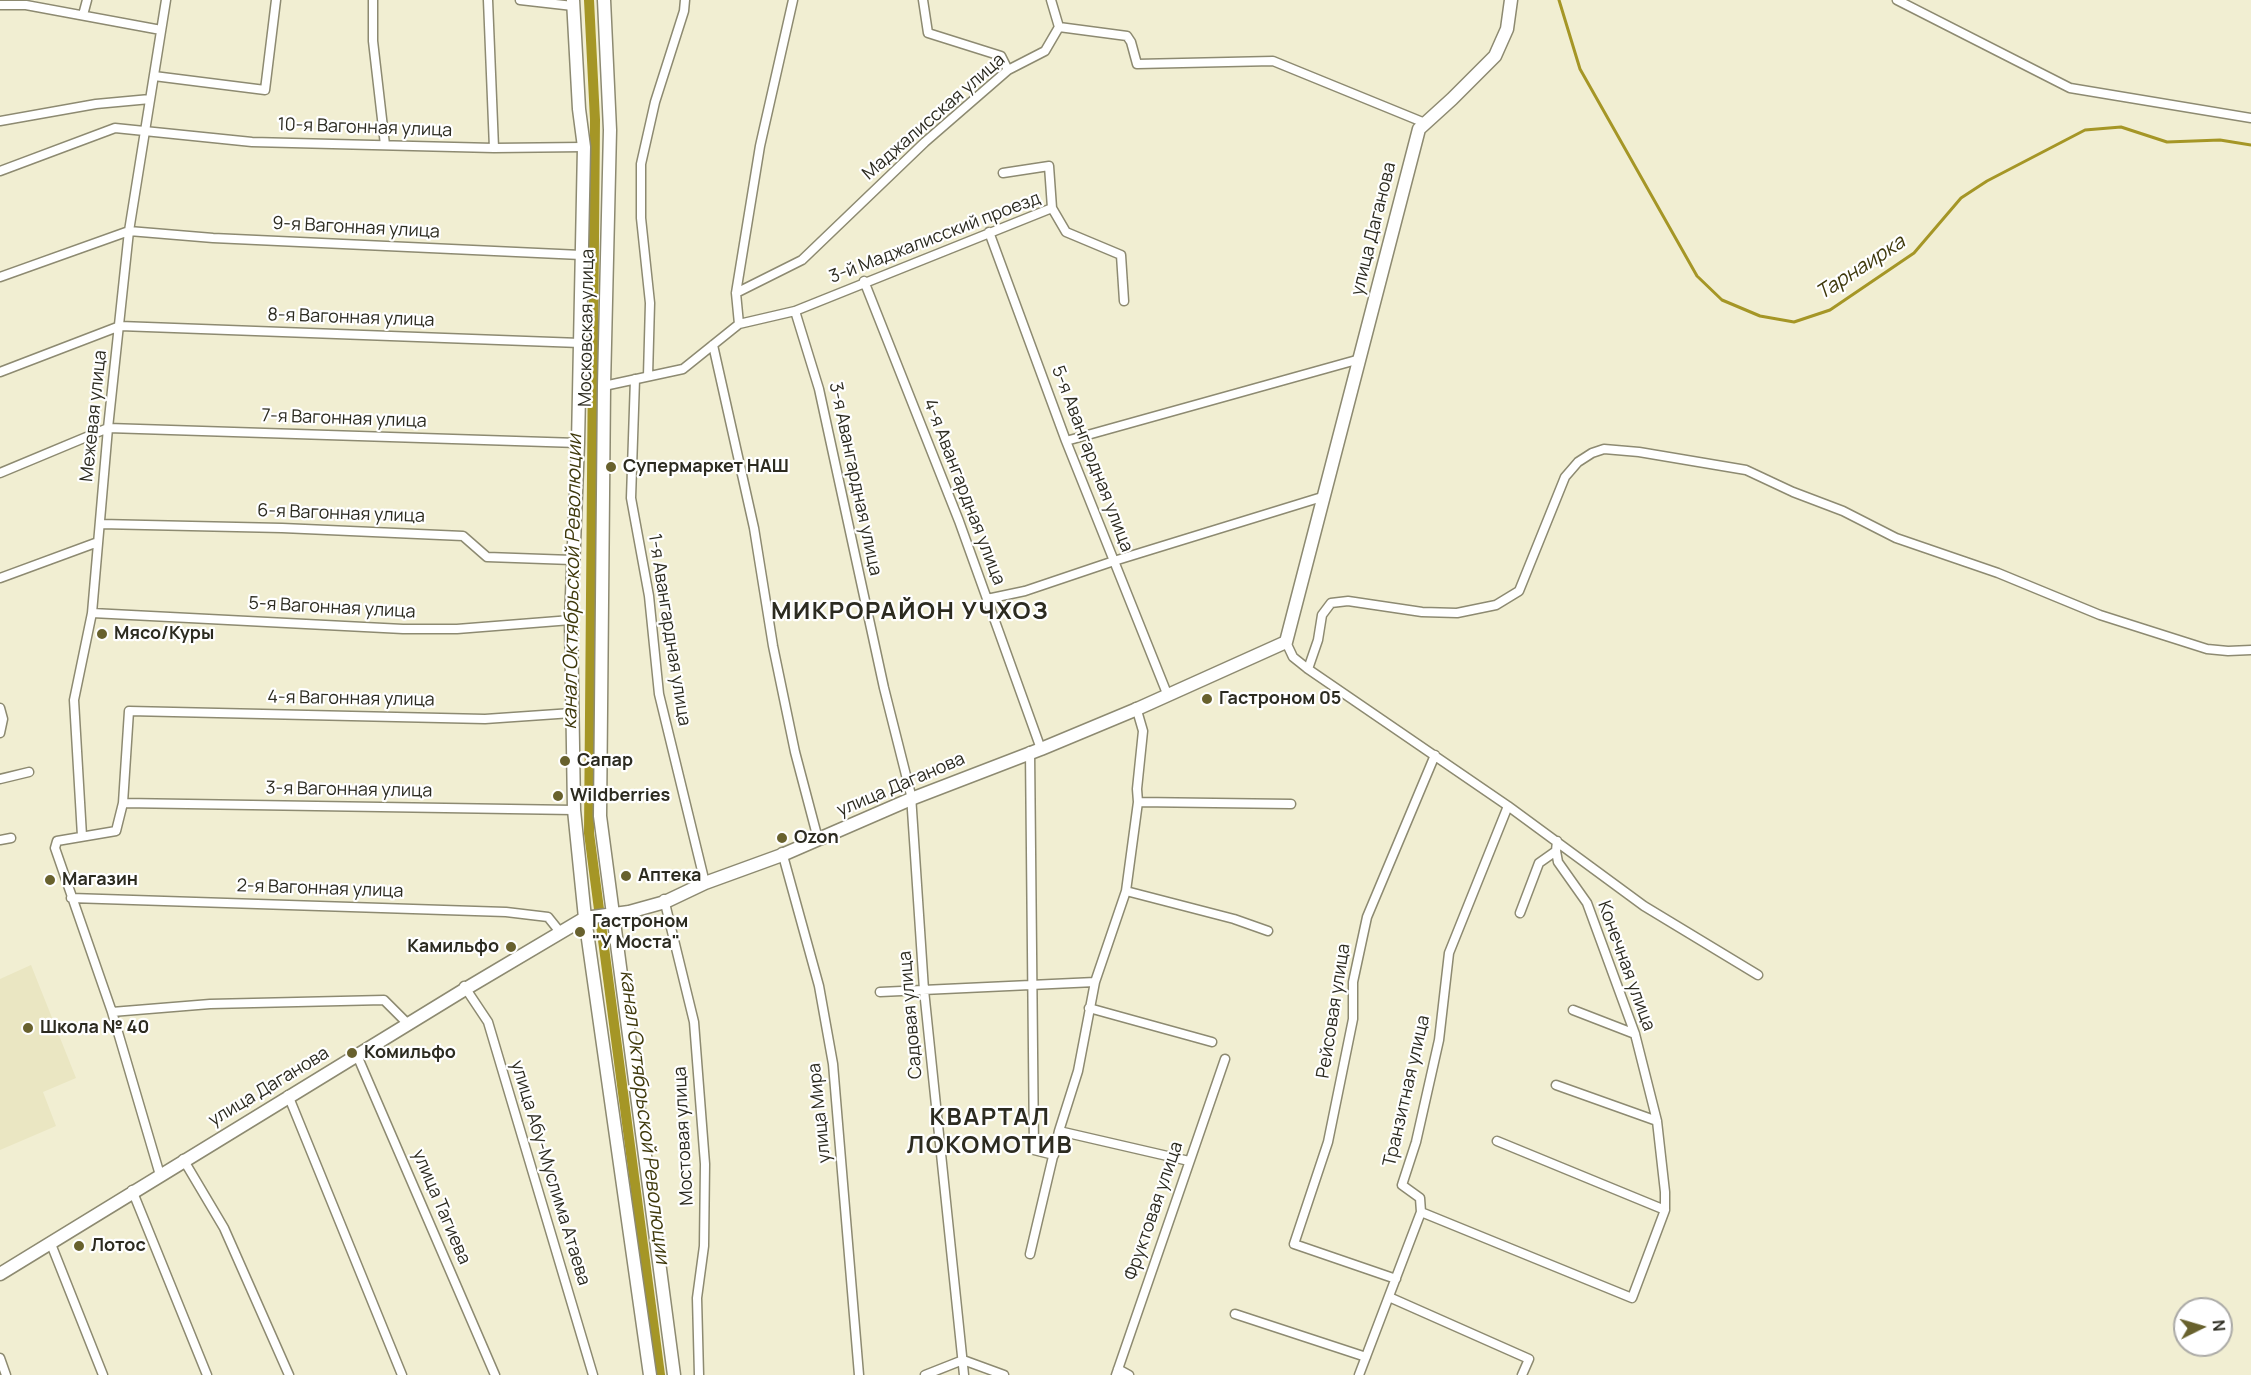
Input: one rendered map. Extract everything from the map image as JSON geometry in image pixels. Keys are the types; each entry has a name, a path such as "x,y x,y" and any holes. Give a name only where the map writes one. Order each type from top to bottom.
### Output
{"main road":[{"name":"Московская улица","path":"604,0 610,130 604,386 600,816 674,1375"},
{"name":"улица Даганова","path":"0,1272 585,914 629,912 665,900 704,882 782,854 911,797 1137,708 1286,641 1419,129 1495,56 1507,29 1510,0"},
{"path":"573,3 579,109 584,147 578,443 571,620 573,810 585,914 650,1375"},
{"name":"улица Даганова","path":"0,1272 51,1244 132,1191"}],"street":[{"path":"83,15 87,0"},
{"name":"Межевая улица","path":"82,836 74,700 92,612 108,428 129,231 166,0"},
{"path":"154,76 265,90 276,0"},
{"path":"373,0 373,41 385,145"},
{"path":"488,0 494,148"},
{"path":"520,0 573,3"},
{"path":"648,376 650,303 641,219 641,164 655,102 684,11 685,0"},
{"path":"604,386 683,369 739,324 736,293 760,146 793,0"},
{"path":"923,0 928,33 1001,56 1008,70"},
{"path":"1051,0 1059,27 1127,36 1137,64 1273,61 1424,122"},
{"path":"1897,0 2070,88 2251,118"},
{"path":"0,5 26,5 161,30"},
{"name":"Маджалисская улица","path":"736,293 802,260 926,142 1008,70 1045,51 1059,27"},
{"path":"0,121 96,104 150,99"},
{"name":"10-я Вагонная улица","path":"0,171 115,128 252,142 494,148 584,147"},
{"path":"1003,173 1048,166 1052,208"},
{"name":"3-й Маджалисский проезд","path":"739,324 795,310 1052,208 1066,232 1120,255 1124,301"},
{"path":"0,277 129,231"},
{"name":"9-я Вагонная улица","path":"129,231 213,238 581,255"},
{"name":"5-я Авангардная улица","path":"989,232 1066,441 1167,695"},
{"name":"4-я Авангардная улица","path":"864,281 959,521 987,599 1035,750 1034,1150 1054,1155"},
{"name":"3-я Авангардная улица","path":"795,310 819,389 884,688 911,797"},
{"path":"0,372 120,326"},
{"name":"8-я Вагонная улица","path":"120,326 580,343"},
{"path":"713,345 754,528 773,646 793,741 817,838"},
{"path":"1066,441 1358,359"},
{"name":"1-я Авангардная улица","path":"635,379 631,498 649,596 659,694 704,882"},
{"path":"0,473 108,428"},
{"name":"7-я Вагонная улица","path":"108,428 578,443"},
{"path":"1308,669 1318,640 1322,615 1331,603 1348,602 1422,612 1457,613 1496,605 1520,591 1565,477 1578,462 1604,449 1639,452 1746,470 1793,492 1843,510 1896,538 1998,573 2100,615 2207,649 2251,650"},
{"path":"987,599 1025,591 1114,561 1323,497"},
{"name":"6-я Вагонная улица","path":"100,524 282,528 464,536 487,557 572,560"},
{"path":"0,578 98,542"},
{"name":"5-я Вагонная улица","path":"92,612 403,629 457,629 571,620"},
{"path":"1286,641 1293,657 1308,669 1508,806 1644,906 1758,975"},
{"path":"0,708 3,719 0,733"},
{"path":"1030,1254 1059,1131 1078,1071 1095,982 1126,891 1138,802 1137,789 1143,731 1137,708"},
{"name":"4-я Вагонная улица","path":"123,803 129,711 485,719 572,713"},
{"name":"Рейсовая улица","path":"1396,1279 1294,1244 1328,1142 1353,1018 1353,982 1367,917 1435,755"},
{"path":"0,778 29,772"},
{"name":"Садовая улица","path":"911,797 924,990 964,1375"},
{"path":"1138,802 1291,804"},
{"path":"123,803 116,831 57,841 55,848 112,1012 160,1174"},
{"name":"3-я Вагонная улица","path":"123,803 573,810"},
{"name":"Транзитная улица","path":"1421,1212 1420,1198 1402,1185 1416,1142 1439,1040 1449,953 1508,806"},
{"path":"0,840 11,838"},
{"path":"1520,913 1539,863 1556,851 1557,841"},
{"name":"Конечная улица","path":"1421,1212 1632,1298 1665,1210 1657,1121 1635,1034 1587,903 1558,862 1556,851"},
{"name":"улица Мира","path":"782,854 819,986 833,1064 859,1375"},
{"path":"1126,891 1234,919 1268,931"},
{"name":"2-я Вагонная улица","path":"71,898 506,912 548,917 559,931"},
{"name":"Мостовая улица","path":"665,900 694,1022 705,1164 704,1246 697,1298 699,1375"},
{"path":"880,992 1095,982"},
{"name":"улица Абу-Муслима Атаева","path":"465,987 488,1022 593,1375"},
{"path":"112,1012 210,1004 384,1000 408,1024"},
{"path":"1089,1008 1212,1042"},
{"path":"1573,1010 1635,1034"},
{"name":"улица Тагиева","path":"357,1054 495,1375"},
{"name":"Фруктовая улица","path":"1117,1372 1225,1059"},
{"path":"1556,1085 1657,1121"},
{"path":"289,1096 402,1375"},
{"path":"1059,1131 1189,1161"},
{"path":"1497,1141 1665,1210"},
{"path":"183,1160 224,1228 289,1375"},
{"path":"132,1191 207,1375"},
{"path":"1359,1375 1421,1212"},
{"path":"51,1244 103,1375"},
{"path":"1389,1297 1529,1359 1522,1375"},
{"path":"1235,1314 1366,1357"},
{"path":"0,1358 6,1375"},
{"path":"926,1375 963,1360 1005,1375"},
{"path":"1117,1372 1129,1375"}],"shaded area":[{"name":"Школа № 40","path":"31,965 76,1078 43,1092 56,1126 0,1150 0,979"}],"waterway":[{"name":"канал Октябрьской Революции","path":"589,0 595,120 589,833 660,1375"},
{"name":"Тарнаирка","path":"1559,0 1580,69 1697,276 1722,300 1760,316 1794,322 1830,310 1914,253 1961,198 1987,181 2085,130 2121,127 2167,142 2220,140 2251,145"}],"place":[{"name":"Супермаркет НАШ","path":"611,467"},
{"name":"Мясо/Куры","path":"102,634"},
{"name":"Гастроном 05","path":"1207,699"},
{"name":"Сапар","path":"565,761"},
{"name":"Wildberries","path":"558,796"},
{"name":"Ozon","path":"782,838"},
{"name":"Аптека","path":"626,876"},
{"name":"Магазин","path":"50,880"},
{"name":"Гастроном \"У Моста\"","path":"580,932"},
{"name":"Камильфо","path":"511,947"},
{"name":"Школа № 40","path":"28,1028"},
{"name":"Комильфо","path":"352,1053"},
{"name":"Лотос","path":"79,1246"}],"district":[{"name":"МИКРОРАЙОН УЧХОЗ","path":"910,612"},
{"name":"КВАРТАЛ ЛОКОМОТИВ","path":"990,1132"}]}
